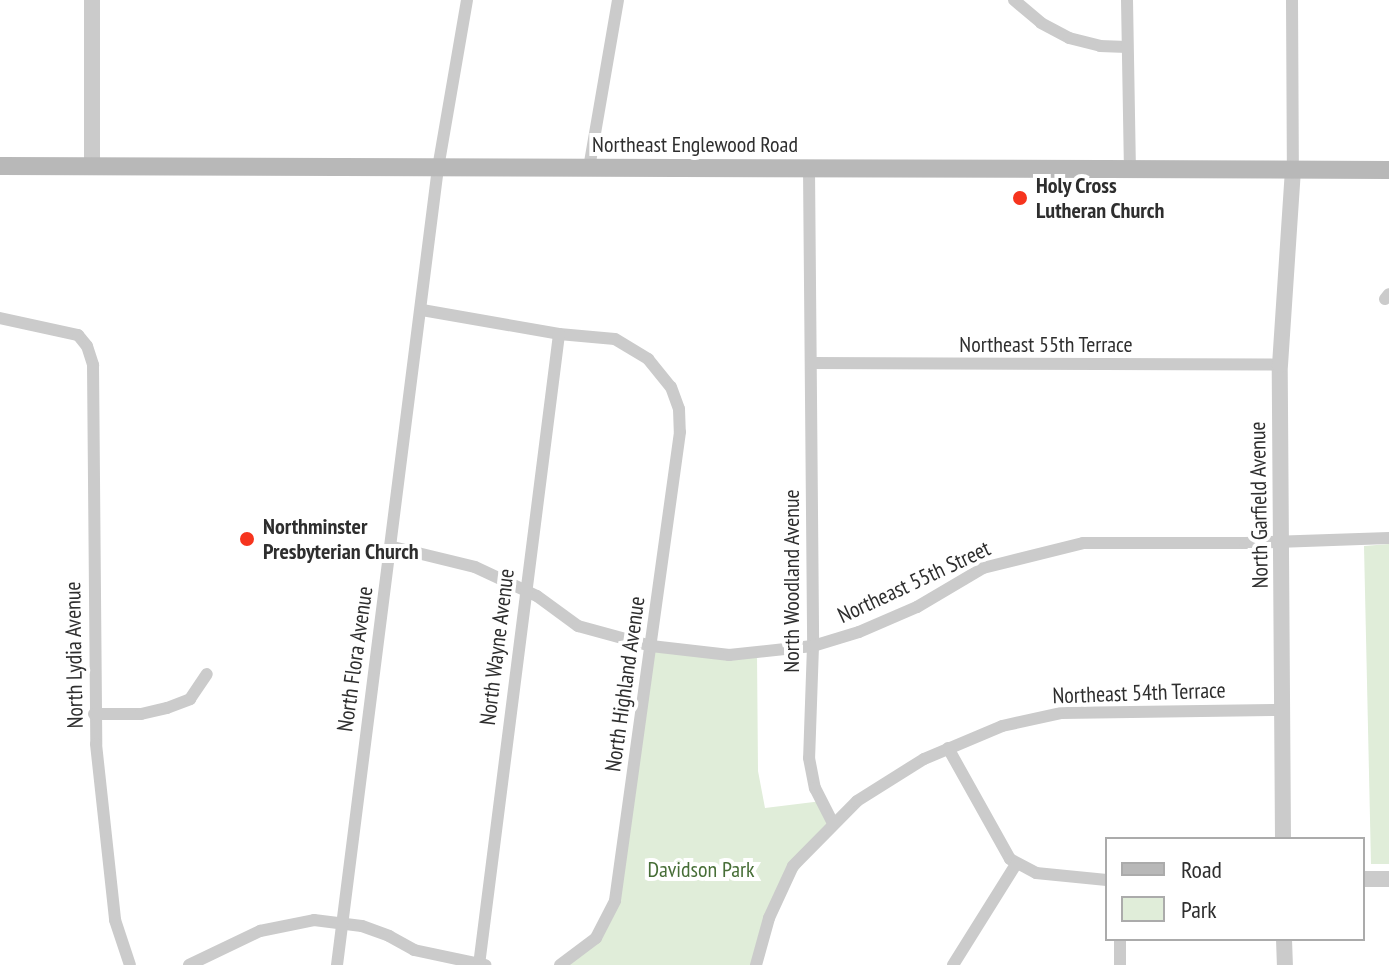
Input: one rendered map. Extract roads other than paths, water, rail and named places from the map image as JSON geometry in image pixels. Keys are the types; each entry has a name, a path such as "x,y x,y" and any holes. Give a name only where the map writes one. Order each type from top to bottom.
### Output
{"main road":[{"name":"Northeast Englewood Road","path":"0,166 1389,170"}],"street":[{"path":"92,0 92,166"},
{"path":"438,168 467,0"},
{"path":"589,168 618,0"},
{"path":"1014,0 1041,23 1069,38 1100,46 1127,47"},
{"path":"1127,0 1130,170"},
{"path":"1292,0 1293,171"},
{"name":"North Flora Avenue","path":"337,965 393,547 438,168"},
{"name":"North Woodland Avenue","path":"809,169 813,646 809,758 815,788 833,823"},
{"name":"North Garfield Avenue","path":"1283,837 1280,365 1293,171"},
{"path":"422,310 559,334"},
{"name":"North Lydia Avenue","path":"0,318 71,332 84,342 93,365 94,714 107,867 115,920 130,965"},
{"name":"North Highland Avenue","path":"559,334 604,335 626,343 648,359 671,387 679,409 680,432 615,901 596,938 560,965"},
{"name":"North Wayne Avenue","path":"481,965 524,589 559,334"},
{"name":"Northeast 55th Terrace","path":"811,363 1280,365"},
{"name":"Northeast 55th Street","path":"393,547 449,558 524,589 578,626 651,646 729,655 813,646 859,632 907,611 983,568 1057,547 1101,541 1282,542 1389,538"},
{"path":"94,714 141,714 167,708 190,699 207,674"},
{"name":"Northeast 54th Terrace","path":"833,823 878,785 948,748 1002,726 1061,713 1282,710"},
{"path":"948,748 1001,848 1016,864 1036,873 1105,880"},
{"path":"756,965 769,918 788,876 833,823"},
{"path":"953,965 1016,864"},
{"path":"1365,879 1389,879"},
{"path":"189,965 273,926 314,920 376,930 414,950 481,965"},
{"path":"1120,941 1120,965"},
{"path":"1284,941 1285,965"}],"place":[{"name":"Holy Cross Lutheran Church","path":"1020,198"},
{"name":"Northminster Presbyterian Church","path":"247,539"}],"park label":[{"name":"Davidson Park","path":"701,870"}]}
